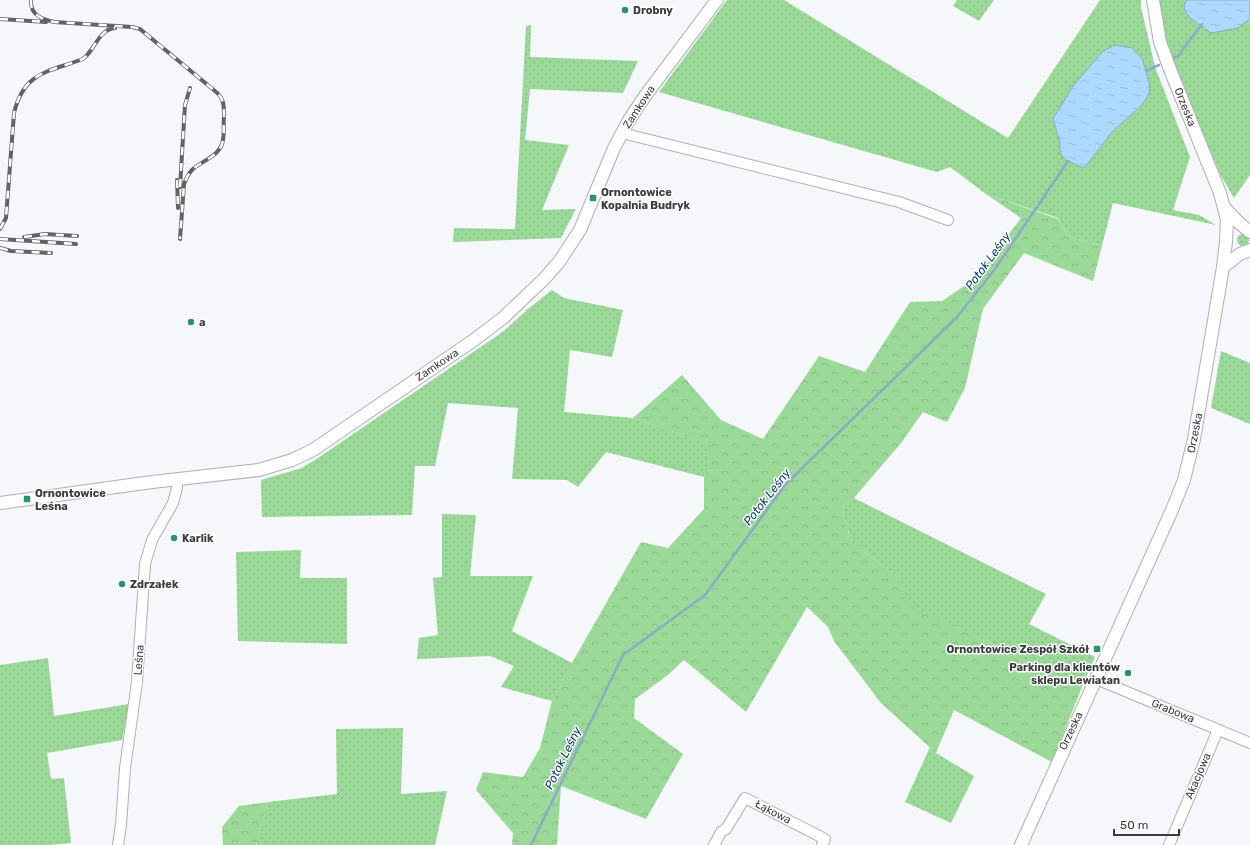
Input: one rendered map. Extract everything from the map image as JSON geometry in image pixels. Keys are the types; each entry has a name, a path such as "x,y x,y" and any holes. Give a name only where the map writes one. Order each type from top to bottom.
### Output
{"street":[{"name":"Zamkowa","path":"0,503 152,482 259,470 292,460 312,450 468,344 493,326 544,279 559,262 574,241 587,214 606,166 622,133 645,96 717,0"},
{"name":"Orzeska","path":"1021,845 1172,510 1184,480 1194,439 1223,267 1227,237 1224,208 1220,193 1160,42 1153,0"},
{"path":"622,133 899,202 948,220"},
{"path":"1224,208 1249,231"},
{"path":"1248,251 1234,248 1227,237 1237,229 1249,231"},
{"path":"1223,267 1240,254 1248,251"},
{"name":"Leśna","path":"118,845 127,753 137,682 145,564 152,540 173,502 177,488 177,480"},
{"name":"Grabowa","path":"1096,679 1250,743"},
{"name":"Akacjowa","path":"1169,845 1218,730"},
{"name":"Łąkowa","path":"714,845 721,832 726,829 745,798 824,838 822,845"}],"green space":[{"path":"727,0 784,0 1008,138 1100,0 1141,0 1141,7 1155,67 1190,157 1173,210 1199,215 1216,225 1113,203 1102,246 1068,236 1058,218 986,194 950,167 937,172 659,92","holes":["1141,106 1113,131 1084,168 1060,154 1060,143"]},
{"path":"957,0 994,0 979,21 953,6"},
{"path":"1158,0 1188,0 1185,3 1189,17 1211,33 1238,28 1250,18 1250,175 1234,198 1221,176 1164,39"},
{"path":"531,25 530,57 638,61 623,93 530,89 525,140 569,145 542,210 576,209 561,238 453,242 454,228 515,229 526,26"},
{"path":"986,194 1058,219 1068,236 1102,246 1093,281 1024,253 983,309 965,388 947,422 923,412 901,443 854,498 842,507 851,541 900,579 907,604 1082,687 1052,762 954,710 936,753 881,703 834,641 828,627 807,607 746,712 684,660 668,675 635,699 634,718 683,754 646,819 561,786 557,845 512,845 513,833 476,790 483,772 523,777 540,748 552,701 641,542 668,548 704,509 704,477 712,445 633,418 682,375 721,420 763,439 819,356 865,372 910,302 942,301 976,278 1021,218"},
{"path":"1241,234 1245,234 1249,240 1245,246 1241,246 1237,242 1237,238"},
{"path":"552,290 564,298 623,310 612,357 570,350 564,412 633,418 713,445 704,477 606,452 578,487 567,480 512,479 518,408 448,403 435,466 415,466 412,515 262,517 261,480 302,468 321,456 504,331"},
{"path":"1221,351 1250,363 1250,424 1211,408"},
{"path":"854,498 1046,594 1029,624 1095,657 1082,687 906,604 900,579 851,541 842,507"},
{"path":"442,514 476,515 470,576 533,576 512,631 572,663 552,701 501,687 514,666 490,656 417,659 419,638 438,635 433,578 442,577"},
{"path":"301,550 300,578 347,578 347,644 238,641 236,552"},
{"path":"48,658 54,716 129,704 122,740 47,753 51,779 64,778 71,843 50,845 0,845 0,665"},
{"path":"403,728 401,794 447,791 435,845 256,845 268,802 337,794 336,729"},
{"path":"930,747 936,753 974,776 951,823 905,802"},
{"path":"268,802 256,845 223,845 222,827 239,806"}],"water":[{"path":"1188,0 1250,0 1250,18 1238,28 1211,33 1189,17 1184,9 1185,3"},
{"path":"1115,45 1132,48 1142,58 1150,86 1149,94 1141,106 1113,131 1084,168 1068,161 1060,154 1060,143 1053,119 1073,86 1103,51"}],"waterway":[{"path":"1173,58 1178,56 1202,24"},
{"path":"1146,71 1159,65"},
{"name":"Potok Leśny","path":"531,845 623,655 705,595 785,485 957,317 995,269 1068,161"}],"railway":[{"path":"31,0 32,9 38,16 54,22 132,27 140,29 220,96 224,108 223,141 220,148 213,156 192,170 184,184 180,239"},
{"path":"0,19 46,22"},
{"path":"0,229 6,218 14,113 18,99 31,81 49,71 83,59 105,32 115,28"},
{"path":"180,187 185,105 190,88"},
{"path":"177,180 178,208"},
{"path":"24,237 45,234 77,236"},
{"path":"0,239 76,244"},
{"path":"0,248 11,251 51,253"}],"place":[{"name":"Drobny","path":"625,10"},
{"name":"Ornontowice Kopalnia Budryk","path":"593,198"},
{"name":"a","path":"191,322"},
{"name":"Ornontowice Leśna","path":"27,499"},
{"name":"Karlik","path":"174,538"},
{"name":"Zdrzałek","path":"122,584"},
{"name":"Ornontowice Zespół Szkół","path":"1097,649"},
{"name":"Parking dla klientów sklepu Lewiatan","path":"1128,673"}]}
